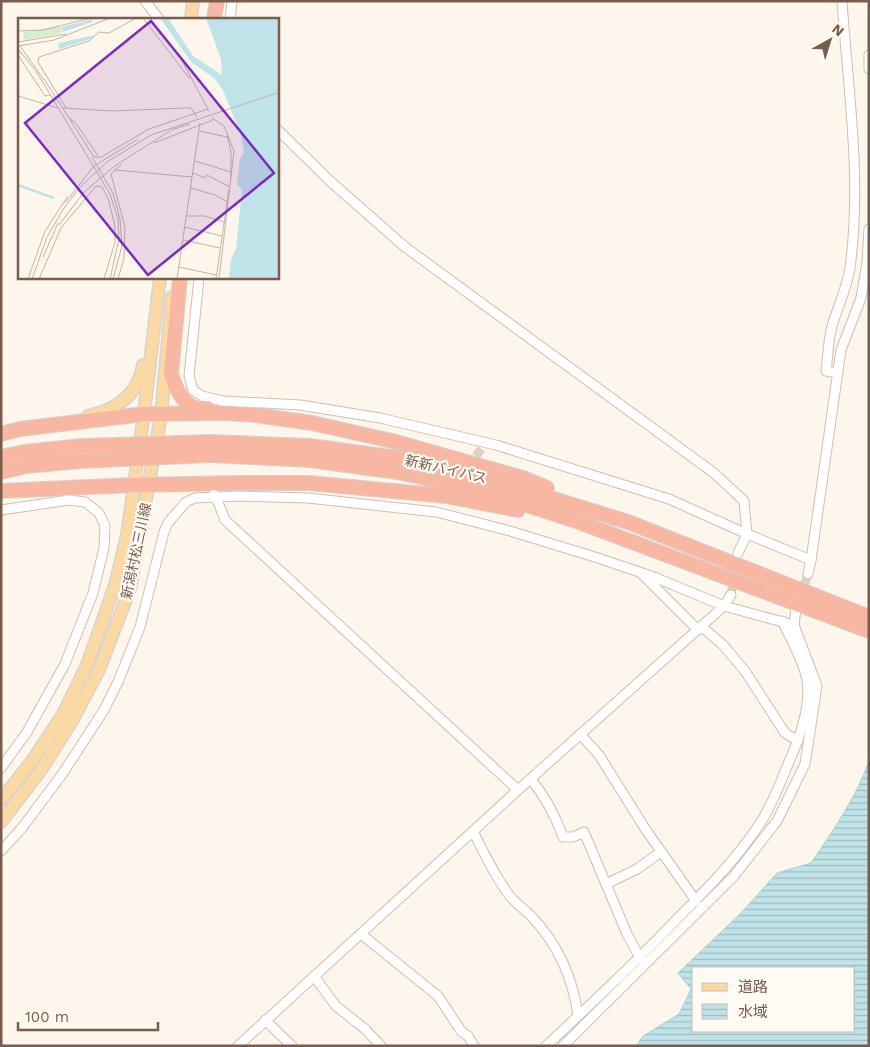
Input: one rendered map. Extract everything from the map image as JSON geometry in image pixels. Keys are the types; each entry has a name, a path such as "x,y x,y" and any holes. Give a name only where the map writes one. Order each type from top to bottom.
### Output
{"highway":[{"path":"214,18 216,1"},
{"path":"180,279 172,354 174,385 180,395 195,408 224,405 250,415"},
{"path":"1,434 40,426 144,414 225,413 312,422 460,459 523,478 628,522"},
{"name":"新新バイパス","path":"1,457 24,452 83,446 210,449 310,446 398,458 483,477 628,522 843,614 869,631"},
{"name":"新新バイパス","path":"1,472 26,466 80,460 210,449 397,472 481,490 843,614 869,617"},
{"path":"1,492 133,485 309,483 446,496 579,522"}],"main road":[{"path":"191,18 193,1"},
{"path":"209,18 211,1"},
{"name":"新潟村松三川線","path":"1,800 32,761 62,716 87,665 115,585 127,535 160,279"},
{"name":"新潟村松三川線","path":"1,822 42,770 72,722 99,670 130,589 162,414 168,325 174,279"},
{"path":"40,426 95,414 118,406 129,396 141,377 151,303 158,293"}],"street":[{"path":"144,1 158,18"},
{"path":"230,18 232,1"},
{"path":"838,372 826,371 832,327 850,269 854,197 852,107 842,1"},
{"path":"869,55 869,69"},
{"path":"279,131 330,180 405,247 714,473 744,501 747,534 738,553"},
{"path":"808,574 812,560 841,350 861,298 867,263 869,229"},
{"path":"199,279 189,376 193,390 202,396 224,405 300,405 380,418 496,445 669,499 747,534 812,560"},
{"path":"484,444 496,445"},
{"path":"203,484 216,496 225,520 518,790"},
{"path":"85,502 90,488"},
{"path":"1,851 22,828 64,773 104,710 118,682 140,627 164,532 168,523 186,502 195,498 216,496 308,498 436,512 510,531 640,572 724,606 794,625"},
{"path":"1,510 69,500 85,502 99,513 105,526 104,548 93,593 65,664 27,732 1,768"},
{"path":"436,512 442,504"},
{"path":"640,572 700,628 723,645 745,671 786,733 798,741"},
{"path":"238,1046 518,790 700,628 724,606 731,595"},
{"path":"563,1046 734,876 777,821 805,764 817,686 794,625 796,610"},
{"path":"546,1046 640,958 696,901 741,850 762,821 798,741 806,699 807,680 794,644 782,621"},
{"path":"580,734 599,754 639,820 696,901"},
{"path":"531,779 547,800 563,837 584,832 627,934 640,958"},
{"path":"473,831 490,867 510,896 531,916 552,942 573,988 578,1016"},
{"path":"606,884 661,852"},
{"path":"361,934 438,996 474,1046"},
{"path":"314,976 336,1006 382,1046"},
{"path":"265,1020 292,1046"}],"water":[{"path":"869,761 869,1046 636,1046 643,1036 679,1014 691,989 678,973 741,913 777,873 811,863 843,814"}],"tunnel":[{"path":"468,467 484,445"},
{"path":"731,595 737,561"},
{"path":"796,609 808,574"}]}
